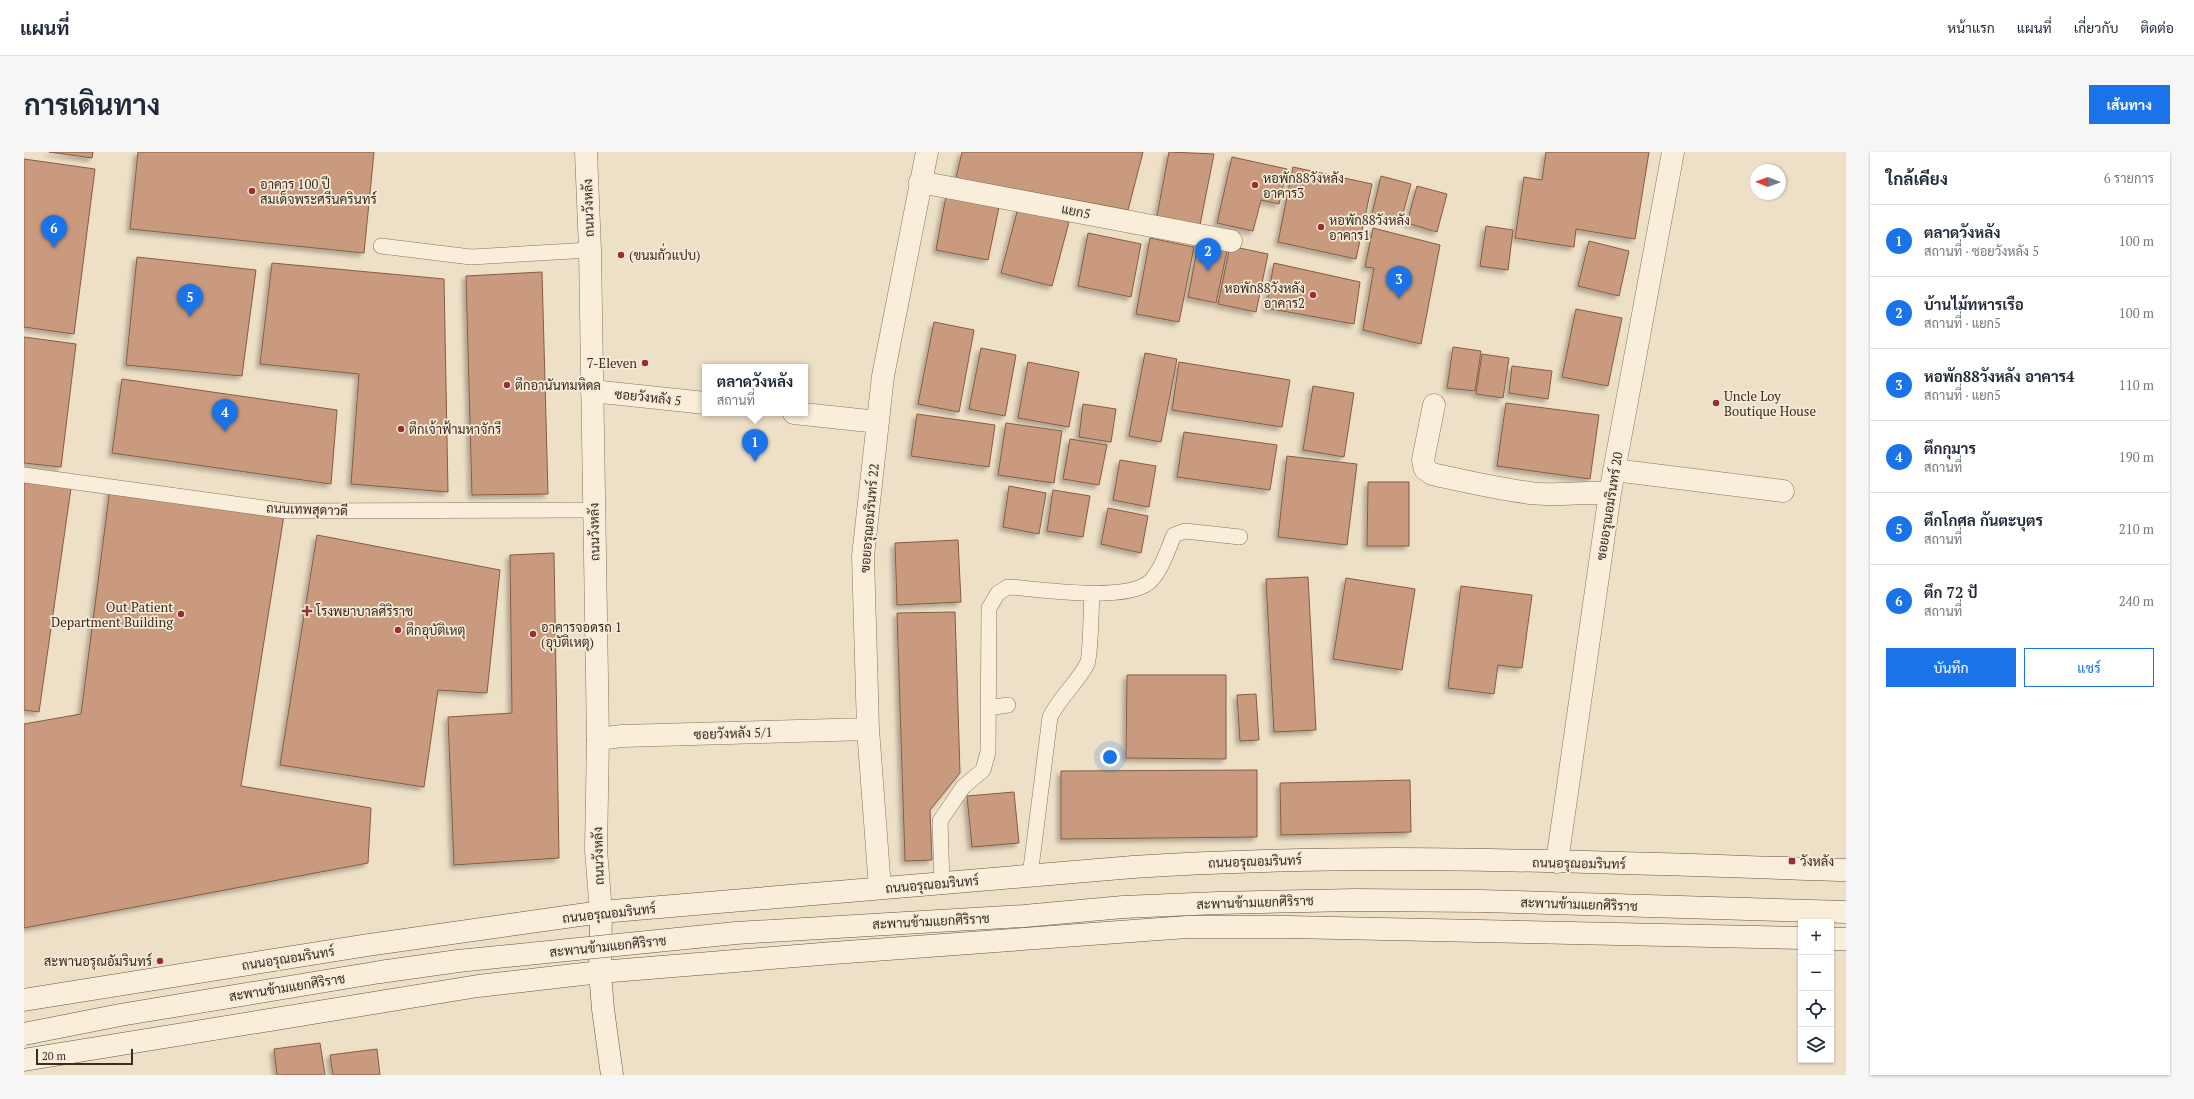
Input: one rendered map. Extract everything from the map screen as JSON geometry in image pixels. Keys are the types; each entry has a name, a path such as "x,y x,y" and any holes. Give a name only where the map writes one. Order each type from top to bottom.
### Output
{"main road":[{"name":"ถนนวังหลัง","path":"586,152 590,250 593,510 598,739 596,850 601,912 600,972"},
{"name":"ซอยอรุณอมรินทร์ 22","path":"880,888 868,729 863,556 883,376 927,152"},
{"name":"ซอยอรุณอมรินทร์ 20","path":"1557,862 1610,493 1673,152"},
{"name":"แยก5","path":"920,182 1231,241"},
{"name":"ซอยวังหลัง 5","path":"592,390 702,403"},
{"path":"1434,405 1423,460 1425,468 1432,474 1532,493 1571,494 1590,491 1610,493"},
{"path":"808,414 878,422"},
{"path":"1614,470 1783,491"},
{"name":"ซอยวังหลัง 5/1","path":"598,739 622,736 868,729"},
{"name":"ถนนอรุณอมรินทร์","path":"24,1000 368,944 601,912 1220,861 1297,859 1557,862 1846,870"},
{"name":"สะพานข้ามแยกศิริราช","path":"24,1034 120,1015 380,972 458,961 736,933 1024,916 1123,907 1355,900 1481,901 1846,912"},
{"path":"24,1060 478,986 600,972 825,953 1187,927 1288,926 1798,938"},
{"path":"1834,939 1846,939"},
{"path":"600,972 603,1010 612,1075"}],"lane":[{"path":"381,246 472,257 590,250"},
{"name":"ถนนเทพสุดาวดี","path":"24,475 286,510 593,510"},
{"path":"942,883 940,821 963,787 983,770 988,752 990,608 998,593 1008,587 1109,594 1146,585 1160,569 1174,535 1185,531 1240,537"},
{"path":"1030,876 1050,717 1058,702 1071,688 1088,662 1092,593"},
{"path":"988,708 1008,705"}],"building":[{"path":"49,152 93,152 92,158"},
{"name":"อาคาร 100 ปี สมเด็จพระศรีนครินทร์","path":"138,152 374,152 364,253 130,229"},
{"path":"962,152 1143,152 1128,210 956,178"},
{"path":"1169,152 1214,154 1199,230 1156,221"},
{"path":"1546,152 1649,152 1635,239 1576,229 1574,247 1515,238 1524,177 1542,180"},
{"name":"หอพัก88วังหลัง อาคาร3","path":"1232,157 1287,169 1279,204 1261,200 1253,231 1217,223"},
{"path":"24,159 95,169 74,334 24,327"},
{"name":"หอพัก88วังหลัง อาคาร1","path":"1293,167 1372,184 1356,259 1278,242"},
{"path":"1381,176 1411,184 1401,221 1372,214"},
{"path":"1417,186 1447,194 1437,232 1407,223"},
{"path":"946,196 999,207 988,260 936,250"},
{"path":"1018,208 1069,222 1052,286 1001,273"},
{"path":"1486,226 1513,230 1508,270 1480,266"},
{"path":"1373,228 1440,245 1421,344 1363,330 1374,268 1365,267"},
{"path":"1088,233 1141,244 1131,297 1078,286"},
{"path":"1150,238 1194,247 1179,322 1136,314"},
{"path":"1199,240 1228,246 1216,303 1188,297"},
{"path":"1589,241 1629,251 1619,296 1578,286"},
{"path":"1230,246 1268,254 1256,312 1218,304"},
{"path":"137,257 256,270 242,376 126,365"},
{"name":"ตึกเจ้าฟ้ามหาจักรี","path":"272,263 444,279 448,492 351,484 359,374 260,364"},
{"name":"หอพัก88วังหลัง อาคาร2","path":"1274,263 1360,282 1354,324 1266,308"},
{"name":"ตึกอานันทมหิดล","path":"542,272 548,494 472,495 466,276"},
{"path":"1576,309 1622,318 1608,386 1562,377"},
{"path":"934,322 974,330 959,412 918,404"},
{"path":"24,337 76,344 61,467 24,463"},
{"path":"1453,347 1481,351 1475,391 1447,388"},
{"path":"981,348 1016,355 1005,416 969,409"},
{"path":"1145,353 1177,359 1161,442 1129,436"},
{"path":"1482,354 1509,358 1503,398 1476,394"},
{"path":"1028,362 1079,372 1069,427 1018,418"},
{"path":"1179,362 1290,380 1282,427 1172,410"},
{"path":"1512,366 1552,371 1548,399 1509,393"},
{"path":"122,379 337,410 331,484 112,453"},
{"path":"1313,386 1354,393 1344,457 1303,450"},
{"path":"1506,403 1599,415 1590,479 1497,466"},
{"path":"1083,404 1116,409 1111,442 1079,437"},
{"path":"917,414 995,425 989,467 911,456"},
{"path":"1006,423 1062,431 1054,483 998,475"},
{"path":"1184,432 1277,445 1270,490 1177,477"},
{"path":"1070,439 1107,445 1099,485 1063,479"},
{"path":"1287,456 1357,464 1347,545 1278,537"},
{"path":"1120,460 1156,466 1149,507 1113,500"},
{"path":"24,481 71,488 39,712 24,710"},
{"path":"1368,482 1409,482 1409,546 1367,546"},
{"path":"1009,486 1046,493 1039,534 1003,527"},
{"name":"Out Patient Department Building","path":"110,488 284,515 241,786 371,808 368,863 24,928 24,724 81,714"},
{"path":"1053,490 1090,496 1083,537 1047,531"},
{"path":"1108,508 1148,516 1141,553 1101,544"},
{"name":"ตึกอุบัติเหตุ","path":"317,535 500,570 487,693 438,690 424,787 280,765"},
{"path":"958,540 961,602 897,605 895,543"},
{"name":"อาคารจอดรถ 1 (อุบัติเหตุ)","path":"554,553 559,858 454,865 448,717 512,713 510,555"},
{"path":"1308,577 1316,730 1274,732 1266,579"},
{"path":"1346,578 1415,589 1402,670 1333,659"},
{"path":"1461,586 1532,595 1522,668 1498,665 1494,694 1448,688"},
{"path":"955,612 960,773 930,810 932,860 905,861 897,613"},
{"path":"1127,675 1226,675 1226,759 1126,758"},
{"path":"1256,694 1259,740 1240,741 1237,695"},
{"path":"1257,770 1257,837 1061,839 1061,771"},
{"path":"1410,780 1411,832 1281,835 1280,783"},
{"path":"1014,792 1019,843 972,847 967,796"},
{"path":"320,1043 325,1075 277,1075 274,1049"},
{"path":"377,1049 380,1075 333,1075 330,1055"}],"place":[{"name":"หอพัก88วังหลัง อาคาร3","path":"1255,185"},
{"name":"อาคาร 100 ปี สมเด็จพระศรีนครินทร์","path":"252,191"},
{"name":"หอพัก88วังหลัง อาคาร1","path":"1321,227"},
{"name":"ตึก 72 ปั","path":"54,248"},
{"name":"(ขนมถั่วแปบ)","path":"621,255"},
{"name":"บ้านไม้ทหารเรือ","path":"1208,271"},
{"name":"หอพัก88วังหลัง อาคาร2","path":"1313,295"},
{"name":"หอพัก88วังหลัง อาคาร4","path":"1399,299"},
{"name":"ตึกโกศล กันตะบุตร","path":"190,317"},
{"name":"7-Eleven","path":"645,363"},
{"name":"ตึกอานันทมหิดล","path":"507,385"},
{"name":"Uncle Loy Boutique House","path":"1716,403"},
{"name":"ตึกเจ้าฟ้ามหาจักรี","path":"401,429"},
{"name":"ตึกกุมาร","path":"225,432"},
{"name":"ตลาดวังหลัง","path":"755,462"},
{"name":"โรงพยาบาลศิริราช","path":"307,611"},
{"name":"Out Patient Department Building","path":"181,614"},
{"name":"ตึกอุบัติเหตุ","path":"398,630"},
{"name":"อาคารจอดรถ 1 (อุบัติเหตุ)","path":"533,634"},
{"name":"วังหลัง","path":"1792,861"},
{"name":"สะพานอรุณอัมรินทร์","path":"160,961"}]}
